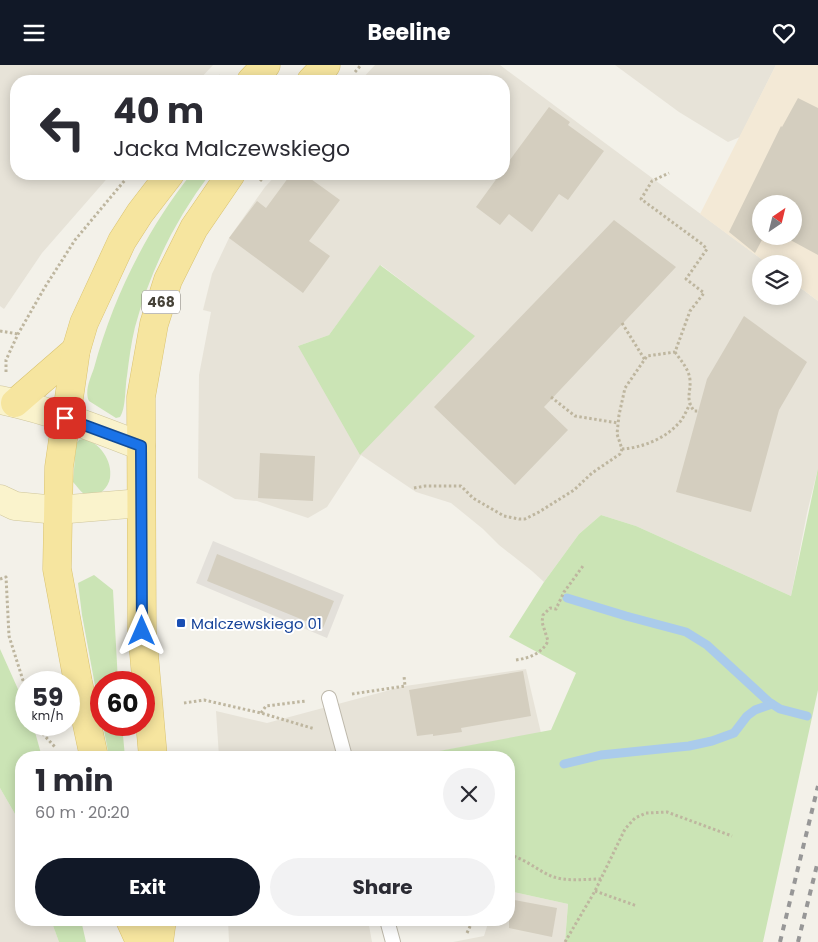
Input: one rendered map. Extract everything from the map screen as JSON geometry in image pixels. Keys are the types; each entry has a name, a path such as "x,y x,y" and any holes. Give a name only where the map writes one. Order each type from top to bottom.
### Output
{"main road":[{"path":"257,75 266,65"},
{"path":"317,75 326,65"},
{"path":"93,751 56,569 59,467 65,418 76,350 84,323 122,241 140,213 165,180"},
{"name":"468","path":"152,751 142,631 141,397 154,324 168,279 194,228 227,180"},
{"path":"7,393 76,350"},
{"path":"7,393 65,418 141,446"},
{"path":"0,499 15,506 57,510 142,503"},
{"path":"133,926 140,942"},
{"path":"159,942 161,926"}],"lane":[{"path":"329,698 343,751"},
{"path":"389,926 393,942"}],"path":[{"path":"669,173 652,181 641,199 707,249 686,279 704,293 690,311 675,352"},
{"path":"7,393 6,359 18,333 75,240 125,180"},
{"path":"255,187 261,180"},
{"path":"622,323 645,360"},
{"path":"0,331 18,333"},
{"path":"414,488 425,486 461,486 473,498 504,516 525,519 574,490 592,473 620,454 622,449 617,434 625,388 647,357 675,352"},
{"path":"675,352 687,369 690,381 688,394 690,405 694,411 698,411"},
{"path":"551,397 575,416 618,423"},
{"path":"622,449 647,444 661,437 677,426 690,405"},
{"path":"516,660 525,659 544,649 548,641 542,622 543,615 550,607 556,609 564,592 583,566"},
{"path":"0,579 6,577 9,636 20,671"},
{"path":"261,713 266,706 405,686 404,676"},
{"path":"184,703 204,700 261,713 339,735"},
{"path":"45,736 56,748"},
{"path":"565,942 602,879 626,829 635,818 646,813 667,812 732,836"},
{"path":"515,857 552,876 562,879 602,879"},
{"path":"595,891 637,906"},
{"path":"467,933 470,926"}],"shaded area":[{"path":"0,65 213,65 204,75 10,75 10,180 106,180 42,253 4,309 0,306"},
{"path":"375,65 500,65 756,255 752,255 752,305 802,305 802,289 818,301 818,468 791,596 636,526 601,515 579,534 544,582 451,503 416,492 361,455 327,507 308,518 257,501 235,499 198,478 199,375 211,312 203,310 212,274 229,238 271,180 510,180 510,75 366,75","holes":["381,265 474,336 298,346 329,335"]},
{"path":"615,65 776,65 740,137 728,142 679,112"},
{"path":"776,65 818,65 818,301 802,289 802,255 756,255 700,214"},
{"path":"213,541 344,595 327,638 196,583"},
{"path":"526,669 541,733 440,751 219,751 216,711 267,723 405,686"},
{"path":"0,788 15,814 15,926 53,926 59,942 0,942"},
{"path":"515,892 568,904 565,942 453,942 484,936 487,926 515,926"},
{"path":"228,926 369,926 372,942 229,942"}],"green space":[{"path":"187,180 205,180 175,228 148,286 132,339 123,409 120,417 116,418 89,401 87,393 90,380 121,291 146,242"},
{"path":"380,265 475,336 360,455 298,346 329,335"},
{"path":"83,439 94,444 104,453 109,465 109,482 104,490 97,495 88,496 84,494 73,482 76,444 79,440"},
{"path":"818,468 818,690 763,942 565,942 568,904 515,892 515,751 439,751 551,730 576,673 509,637 544,582 579,534 601,515 636,526 791,596"},
{"path":"94,575 113,590 117,671 92,671 78,583"},
{"path":"0,649 15,682 15,736 36,736 40,751 15,751 15,814 0,788"},
{"path":"105,736 123,736 124,751 108,751"},
{"path":"53,926 82,926 86,942 59,942"}],"building":[{"path":"798,98 818,108 818,255 800,245 802,245 802,195 752,195 752,245 759,245 755,253 729,232"},
{"path":"549,107 570,122 568,125 604,151 568,200 559,194 532,232 509,214 500,225 476,207 496,180 510,180 510,160"},
{"path":"287,180 312,180 340,200 309,241 330,256 303,293 229,238 257,201 266,208"},
{"path":"614,220 676,267 544,407 568,430 515,485 434,407"},
{"path":"744,316 807,362 779,410 751,512 676,492 707,379"},
{"path":"260,453 315,456 313,501 258,498"},
{"path":"217,554 334,601 323,628 207,581"},
{"path":"523,671 531,716 461,728 462,732 417,736 409,690"},
{"path":"515,900 557,908 552,937 509,928 509,926 515,926"}],"waterway":[{"path":"567,598 686,632 707,645 769,702 780,709 807,716"},
{"path":"564,764 601,755 689,746 712,741 734,733 747,716 755,710 772,704"}],"railway":[{"path":"780,942 818,786"},
{"path":"798,942 818,861"}],"place":[{"name":"Malczewskiego 01","path":"181,623"}],"route":[{"path":"65,418 94,427 141,446 142,631"}]}
